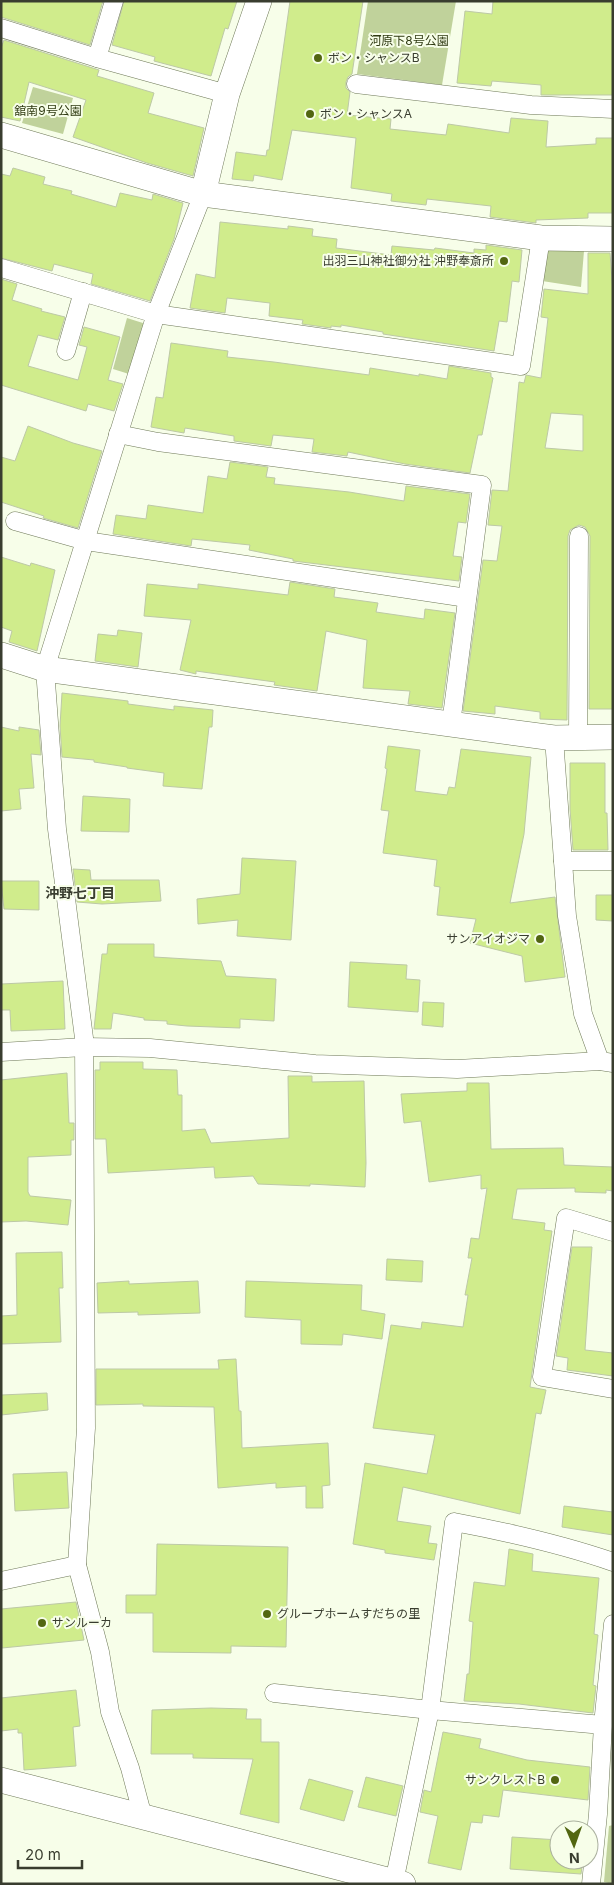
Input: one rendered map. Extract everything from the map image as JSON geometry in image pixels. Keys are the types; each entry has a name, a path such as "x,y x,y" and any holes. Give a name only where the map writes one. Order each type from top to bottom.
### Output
{"street":[{"path":"97,58 114,1"},
{"path":"143,1817 132,1776 110,1712 100,1652 77,1565 86,1428 84,1048 57,829 45,669 156,314 203,194 227,94 259,1"},
{"path":"1,28 97,58 227,94"},
{"path":"356,84 531,105 613,109"},
{"path":"1,135 203,194 541,238 613,239"},
{"path":"1,268 156,314 522,366 541,238"},
{"path":"66,351 82,292"},
{"path":"118,434 158,442 482,485 450,724"},
{"path":"15,521 86,542 467,598"},
{"path":"1,1052 84,1048 150,1048 315,1064 457,1070 606,1062 583,1014 567,916 563,861 566,738 579,536"},
{"path":"1,655 45,669 450,724 566,738 613,737"},
{"path":"563,861 613,861"},
{"path":"613,1232 566,1218 542,1377 613,1389"},
{"path":"1,1780 399,1883 430,1710 454,1522 583,1552 613,1562"},
{"path":"1,1581 77,1565"},
{"path":"592,1884 606,1814 603,1725 609,1699 613,1624"},
{"path":"274,1693 430,1710 603,1725"}],"green space":[{"name":"河原下8号公園","path":"368,1 456,1 442,85 357,74"},
{"name":"舘南9号公園","path":"33,87 73,98 63,134 22,123"},
{"path":"549,248 584,251 581,287 542,281 543,258"},
{"path":"127,318 146,324 129,374 113,369"},
{"path":"613,1825 613,1884 604,1882 609,1826"}],"building":[{"path":"1,1 103,1 90,45 1,17"},
{"path":"124,1 237,1 228,29 225,28 211,76 154,61 155,57 112,45"},
{"path":"290,1 363,1 352,74 346,82 346,88 350,92 347,115 391,119 390,129 446,135 448,124 509,133 511,118 548,121 546,147 596,144 596,138 613,138 613,213 588,213 588,218 536,220 536,223 490,217 491,206 427,199 426,205 391,201 392,194 351,188 356,138 292,130 282,180 254,175 253,181 232,179 236,152 266,156 267,150 269,150"},
{"path":"493,1 613,1 613,95 541,95 541,85 492,81 491,86 457,83 465,11 492,14"},
{"path":"4,40 99,70 97,76 154,93 148,113 204,128 193,176 147,163 73,137 86,100 29,82 20,121 1,117 1,48"},
{"path":"13,168 45,177 43,184 72,191 71,194 116,207 120,193 152,200 153,194 183,203 174,239 150,301 91,284 93,274 54,264 52,271 1,258 1,174 10,176"},
{"path":"220,222 288,229 288,226 313,229 312,236 337,239 336,248 391,255 392,246 434,250 435,248 474,253 474,249 486,250 486,245 522,250 519,282 512,281 507,322 499,321 494,351 383,334 383,332 341,325 341,327 331,326 331,328 302,324 303,320 269,316 270,303 227,298 225,313 190,308 196,274 215,278"},
{"path":"588,253 610,253 613,293 613,709 589,709 590,536 585,527 579,525 570,530 568,536 567,720 540,719 540,712 495,706 495,714 463,711 483,560 497,561 502,526 488,525 492,490 508,491 519,382 524,383 526,375 541,378 548,318 541,317 544,289 588,294","holes":["551,413 583,415 583,451 545,448"]},
{"path":"1,279 17,284 12,300 42,309 41,311 65,317 58,340 38,335 28,366 78,380 87,347 79,345 84,327 120,337 108,380 123,384 114,411 88,404 86,411 1,385"},
{"path":"171,343 228,351 227,357 369,375 370,368 447,379 449,366 491,373 493,378 482,435 478,435 470,473 405,464 348,452 347,456 312,452 314,439 273,435 271,446 234,441 234,436 185,428 184,433 151,427 156,397 163,398"},
{"path":"28,426 73,443 102,451 78,528 43,518 44,516 1,502 1,457 15,461"},
{"path":"230,462 268,467 266,477 275,478 274,484 349,492 404,501 406,486 470,494 466,523 458,522 453,556 462,557 459,581 293,561 293,559 249,550 250,545 192,539 191,546 113,534 116,515 146,519 148,505 203,513 208,476 227,479"},
{"path":"1,557 30,566 31,563 55,570 37,651 9,642 12,631 1,627"},
{"path":"290,582 335,589 334,597 378,603 376,612 424,619 425,609 455,613 442,708 408,704 410,691 363,688 367,640 326,631 317,691 274,685 275,682 196,671 196,674 180,670 191,620 144,616 147,584 198,589 198,584 288,595"},
{"path":"118,630 142,633 138,667 95,661 98,634 117,636"},
{"path":"62,693 128,701 128,704 174,710 174,706 213,710 212,727 209,727 202,789 163,786 164,773 94,762 94,760 62,757 60,726"},
{"path":"1,727 19,731 19,727 39,730 41,755 31,754 34,788 19,789 21,809 1,811"},
{"path":"388,746 420,750 415,791 447,795 449,787 455,788 461,749 531,757 524,834 510,903 555,897 565,977 525,982 522,956 470,943 476,919 437,915 440,887 434,886 437,860 383,853 389,811 381,810 387,769 385,768"},
{"path":"570,763 605,763 605,813 607,813 608,850 573,850 570,809"},
{"path":"83,796 130,799 129,832 81,831"},
{"path":"242,858 296,861 291,940 237,936 238,920 198,924 197,899 240,894"},
{"path":"73,869 90,870 91,880 159,880 161,901 102,904 77,902"},
{"path":"1,881 39,881 39,910 4,909"},
{"path":"596,895 613,895 613,921 596,920"},
{"path":"108,944 154,944 154,957 221,961 226,976 276,979 274,1021 240,1019 240,1028 187,1026 167,1024 167,1021 144,1020 144,1018 113,1013 111,1029 94,1029 102,954 107,954"},
{"path":"350,962 407,965 406,979 420,980 418,1012 348,1007"},
{"path":"63,981 65,1029 11,1031 10,1010 1,1010 1,984"},
{"path":"423,1002 444,1003 443,1027 422,1025"},
{"path":"100,1062 143,1062 143,1069 177,1070 178,1095 182,1095 182,1131 205,1129 211,1143 289,1138 288,1076 312,1076 312,1082 364,1081 365,1187 258,1184 253,1176 215,1178 214,1167 108,1173 106,1139 95,1139 95,1070 100,1070"},
{"path":"67,1073 69,1123 74,1123 74,1140 71,1140 71,1155 28,1157 28,1192 30,1196 71,1200 68,1225 26,1221 1,1222 1,1080"},
{"path":"467,1083 489,1083 491,1149 563,1148 564,1165 613,1167 613,1191 606,1190 606,1193 575,1192 575,1188 517,1189 512,1219 545,1223 544,1230 552,1231 530,1387 546,1390 541,1414 536,1413 520,1514 403,1487 397,1521 431,1526 428,1543 437,1544 434,1560 385,1553 385,1550 353,1544 365,1463 427,1474 435,1435 373,1428 391,1325 421,1329 422,1322 463,1327 468,1295 465,1295 472,1258 468,1258 471,1238 479,1239 487,1188 481,1189 481,1175 429,1182 421,1121 404,1123 401,1094 467,1091"},
{"path":"572,1247 592,1247 585,1350 613,1353 613,1376 567,1370 568,1358 556,1356"},
{"path":"62,1252 63,1288 59,1288 61,1342 1,1344 1,1316 17,1315 16,1253"},
{"path":"387,1259 423,1261 422,1282 386,1280"},
{"path":"129,1281 129,1284 198,1281 200,1313 138,1315 138,1312 98,1313 97,1283"},
{"path":"246,1281 362,1285 361,1310 385,1314 382,1339 343,1334 342,1345 301,1344 301,1320 245,1317"},
{"path":"236,1359 242,1448 328,1443 330,1485 322,1486 323,1508 306,1508 306,1486 276,1488 276,1483 218,1488 214,1407 143,1406 143,1404 96,1405 96,1369 219,1369 218,1360"},
{"path":"47,1393 48,1410 1,1415 1,1395"},
{"path":"67,1472 69,1508 15,1511 13,1474"},
{"path":"564,1506 613,1512 613,1535 562,1527"},
{"path":"157,1544 288,1547 286,1647 231,1646 231,1653 153,1652 153,1613 126,1613 126,1595 156,1595"},
{"path":"509,1549 533,1554 532,1571 599,1578 594,1634 598,1635 593,1685 596,1686 593,1713 519,1704 464,1701 467,1674 469,1674 473,1622 469,1621 474,1582 505,1586"},
{"name":"サンルーカ","path":"76,1602 84,1640 2,1648 1,1609"},
{"path":"76,1690 80,1726 73,1727 76,1766 24,1770 22,1733 18,1733 18,1729 1,1731 1,1698"},
{"path":"247,1709 246,1719 261,1719 261,1742 279,1742 279,1823 240,1814 253,1759 193,1758 193,1754 151,1754 152,1710"},
{"path":"443,1732 481,1739 479,1748 527,1760 590,1767 588,1800 503,1790 499,1817 483,1815 482,1823 471,1822 461,1870 428,1863 438,1816 420,1812 424,1790 431,1792"},
{"path":"366,1777 403,1786 396,1816 358,1807"},
{"path":"309,1779 353,1791 344,1821 300,1809"},
{"path":"512,1837 549,1839 549,1870 582,1870 581,1874 510,1869"}],"place":[{"name":"ボン・シャンスB","path":"318,58"},
{"name":"ボン・シャンスA","path":"310,114"},
{"name":"出羽三山神社御分社 沖野奉斎所","path":"504,261"},
{"name":"サンアイオジマ","path":"540,939"},
{"name":"グループホームすだちの里","path":"267,1614"},
{"name":"サンルーカ","path":"42,1623"},
{"name":"サンクレストB","path":"555,1780"}],"district":[{"name":"沖野七丁目","path":"80,893"}]}
